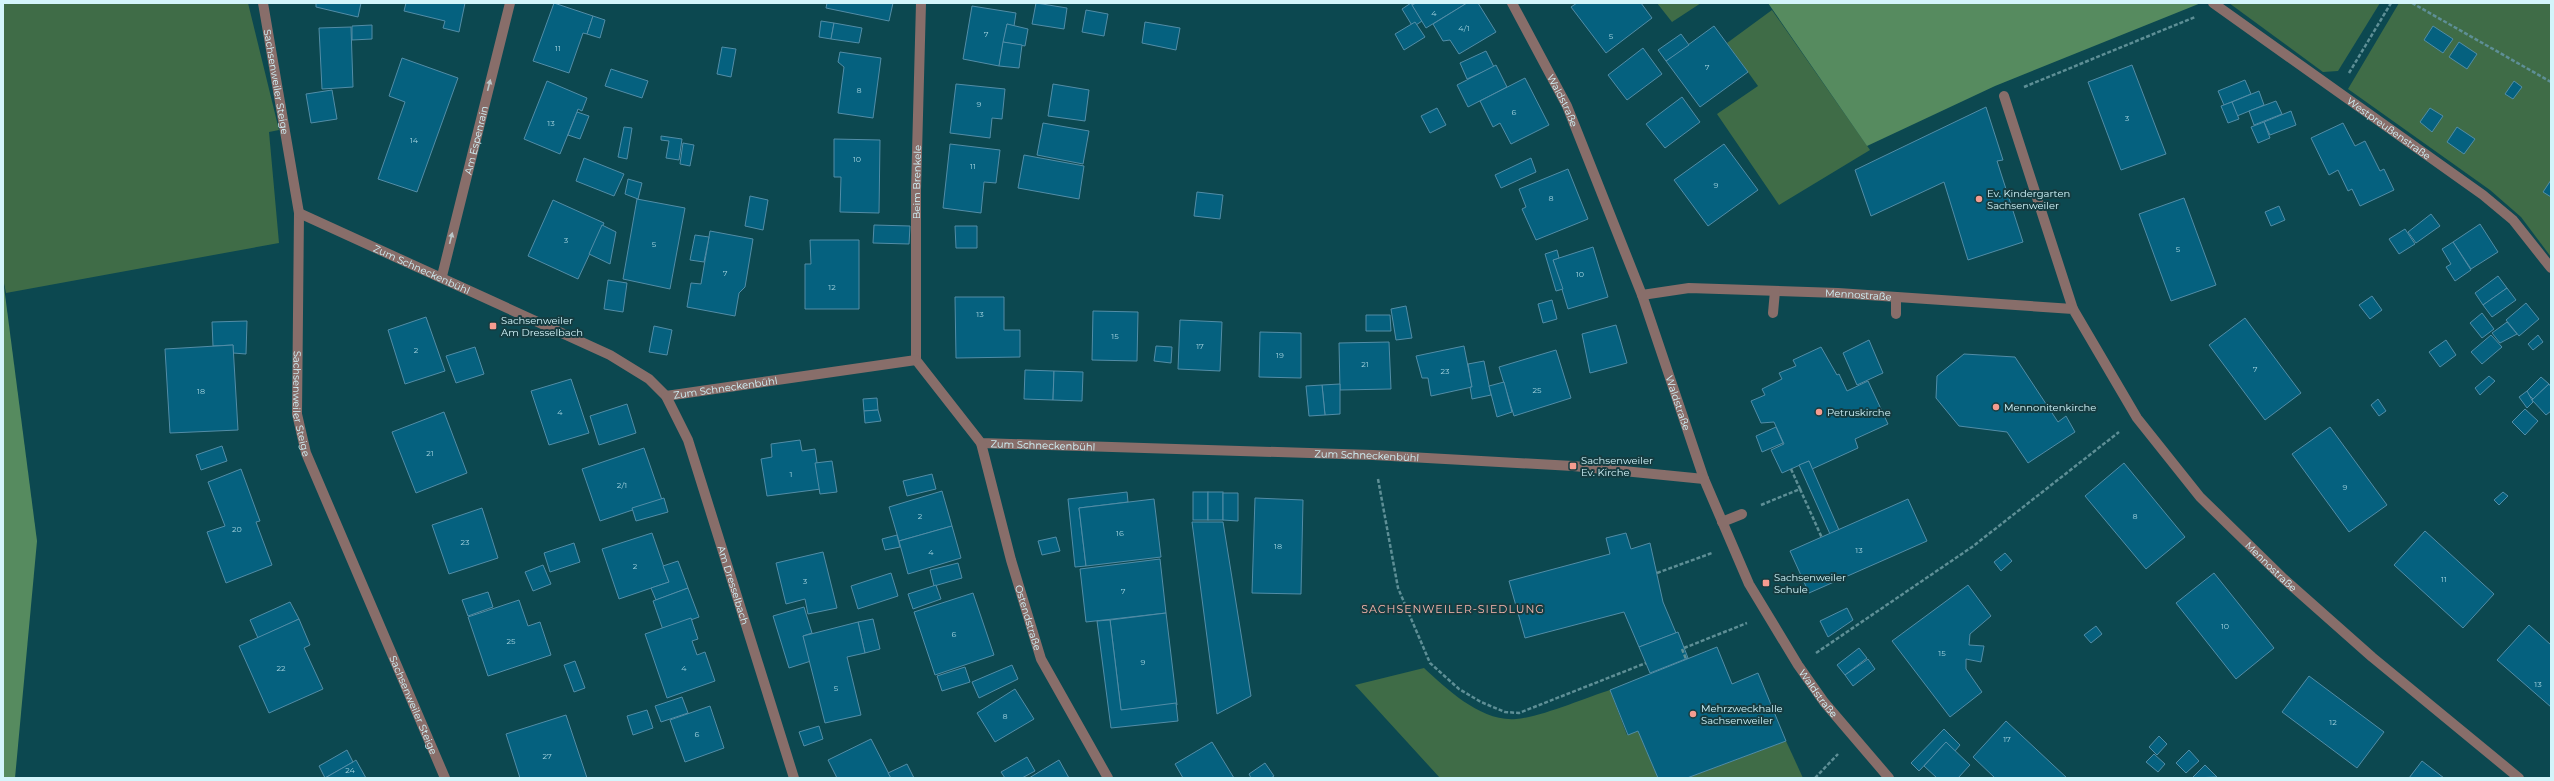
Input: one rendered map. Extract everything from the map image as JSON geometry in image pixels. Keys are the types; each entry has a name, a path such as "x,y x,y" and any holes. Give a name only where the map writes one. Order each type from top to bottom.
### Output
{"street":[{"name":"Sachsenweiler Steige","path":"263,3 300,213 298,414 306,453 445,778"},
{"name":"Am Espenrain","path":"442,276 510,3"},
{"name":"Beim Brenkele","path":"916,360 916,190 921,3"},
{"name":"Waldstraße","path":"1512,3 1567,106 1642,295 1704,479 1749,584 1824,702 1889,778"},
{"name":"Westpreußenstraße","path":"2216,5 2484,195 2513,220 2551,268"},
{"name":"Mennostraße","path":"2004,96 2073,309 2137,418 2200,497 2284,579 2372,657 2519,778"},
{"name":"Zum Schneckenbühl","path":"300,213 442,276 610,355 649,379 666,396 916,360 981,443 1373,454 1573,466 1704,479"},
{"name":"Mennostraße","path":"1642,295 1690,288 1896,297 2073,309"},
{"path":"1773,313 1776,291"},
{"path":"1896,297 1896,314"},
{"name":"Am Dresselbach","path":"666,396 688,440 794,778"},
{"name":"Ostendstraße","path":"981,443 1011,560 1041,659 1108,778"},
{"path":"1722,522 1742,514"}],"path":[{"path":"2338,91 2391,3"},
{"path":"2412,3 2551,82"},
{"path":"2004,96 2216,5"},
{"path":"1820,650 1972,548 2137,418"},
{"path":"1791,469 1822,538"},
{"path":"1379,484 1398,588 1430,663 1459,689 1492,708 1506,712 1519,712 1646,663"},
{"path":"1771,501 1800,489"},
{"path":"1657,573 1733,546"},
{"path":"1686,659 1683,649 1768,615"},
{"path":"1815,778 1854,737"}],"green space":[{"path":"3,3 248,3 279,130 269,132 279,243 6,293 3,279"},
{"path":"1657,3 1701,3 1672,22"},
{"path":"1768,3 2201,3 1995,86 1867,146"},
{"path":"2229,3 2380,3 2338,71 2323,72"},
{"path":"2399,3 2551,3 2551,257 2521,217 2490,190 2348,89"},
{"path":"1772,10 1870,150 1779,205 1717,114 1758,86 1727,43"},
{"path":"3,279 37,541 15,778 3,778"},
{"path":"1424,668 1454,694 1478,710 1503,719 1526,718 1538,715 1610,690 1627,735 1638,731 1658,778 1440,778 1355,685"},
{"path":"1786,741 1803,778 1687,778"}],"building":[{"path":"316,3 361,3 358,17 316,7"},
{"path":"406,3 465,3 459,32 443,28 445,21 404,11"},
{"path":"554,3 593,16 587,34 583,33 569,73 533,61"},
{"path":"827,3 893,3 889,21 826,8"},
{"path":"1036,3 1067,8 1064,29 1032,24"},
{"path":"1411,3 1422,21 1413,27 1402,9"},
{"path":"1416,3 1467,3 1426,28 1412,5"},
{"path":"1467,3 1478,3 1496,32 1459,54 1450,40 1443,41 1433,24"},
{"path":"1577,3 1641,3 1652,18 1606,53 1571,7"},
{"path":"972,6 1016,13 1014,26 1007,24 999,66 963,59"},
{"path":"1086,10 1108,14 1104,36 1082,32"},
{"path":"593,16 605,20 600,38 587,34"},
{"path":"821,21 834,23 831,39 819,37"},
{"path":"1145,22 1180,28 1176,50 1142,43"},
{"path":"1415,22 1425,37 1404,50 1395,34"},
{"path":"834,23 862,28 859,43 831,39"},
{"path":"1007,24 1028,29 1025,46 1003,42"},
{"path":"372,25 372,39 352,40 352,26"},
{"path":"1714,26 1748,72 1700,107 1666,61"},
{"path":"2433,26 2453,39 2443,53 2424,40"},
{"path":"351,27 353,87 322,89 319,28"},
{"path":"1681,34 1689,45 1666,61 1658,50"},
{"path":"1003,42 1022,45 1019,68 999,66"},
{"path":"2459,42 2477,54 2467,69 2449,57"},
{"path":"722,47 736,49 731,77 717,74"},
{"path":"1643,48 1662,74 1627,100 1608,75"},
{"path":"1486,51 1494,67 1467,79 1460,63"},
{"path":"840,52 881,58 873,118 838,113 844,67 838,62"},
{"path":"402,58 458,78 417,192 378,179 405,102 389,96"},
{"path":"1496,65 1507,87 1468,107 1457,85"},
{"path":"2132,65 2166,154 2121,170 2088,82"},
{"path":"611,69 648,81 642,98 605,86"},
{"path":"1525,78 1549,125 1511,144 1500,123 1493,127 1480,101"},
{"path":"2245,80 2251,94 2224,105 2218,91"},
{"path":"547,81 587,98 582,111 578,109 560,154 524,139"},
{"path":"2514,81 2522,87 2513,99 2505,94"},
{"path":"956,84 1005,89 1002,119 992,118 990,138 950,133"},
{"path":"1053,84 1089,90 1085,121 1048,116"},
{"path":"332,90 337,119 311,123 306,94"},
{"path":"2259,91 2264,105 2237,116 2232,102"},
{"path":"1682,97 1700,122 1665,148 1646,124"},
{"path":"2276,101 2282,114 2254,125 2249,111"},
{"path":"2232,102 2239,119 2228,123 2221,106"},
{"name":"Ev. Kindergarten Sachsenweiler","path":"1986,107 2003,160 1997,161 2023,242 1968,260 1944,182 1871,216 1855,170"},
{"path":"1437,108 1446,125 1430,133 1421,116"},
{"path":"2430,108 2443,116 2432,132 2420,122"},
{"path":"2291,111 2296,125 2270,135 2264,122"},
{"path":"577,112 589,116 580,139 568,135"},
{"path":"2264,122 2270,138 2258,143 2251,127"},
{"path":"1043,123 1089,131 1083,164 1037,155"},
{"path":"2343,123 2355,146 2365,141 2380,171 2384,169 2394,190 2360,206 2352,189 2348,191 2338,170 2329,175 2311,138"},
{"path":"624,127 632,128 627,159 618,157"},
{"path":"2457,127 2475,139 2464,154 2447,142"},
{"path":"661,136 682,139 679,160 666,158 669,141 661,140"},
{"path":"834,139 880,140 879,213 840,212 841,177 834,177"},
{"path":"683,143 694,145 690,166 680,164"},
{"path":"950,144 1000,150 996,183 984,182 981,213 943,208"},
{"path":"1724,144 1758,190 1708,226 1674,180"},
{"path":"1024,155 1084,166 1079,199 1018,188"},
{"path":"584,158 624,174 614,196 576,181"},
{"path":"1531,158 1536,172 1501,188 1495,175"},
{"path":"1568,169 1588,219 1536,240 1522,209 1526,207 1519,189"},
{"path":"628,179 642,183 638,199 625,194"},
{"path":"2551,180 2551,197 2543,192"},
{"path":"1197,192 1223,195 1220,219 1194,216"},
{"path":"750,196 768,200 763,230 745,226"},
{"path":"2184,198 2216,285 2171,301 2139,214"},
{"path":"637,199 685,208 670,289 623,279"},
{"path":"553,200 604,223 578,279 528,256"},
{"path":"2279,206 2285,220 2271,226 2265,212"},
{"path":"2431,214 2440,226 2416,243 2408,232"},
{"path":"2480,224 2498,252 2471,269 2453,242"},
{"path":"602,225 616,232 610,264 589,254"},
{"path":"874,225 910,226 909,244 873,243"},
{"path":"955,226 977,226 977,248 956,248"},
{"path":"2405,229 2415,244 2399,254 2389,239"},
{"path":"710,231 753,239 745,287 739,293 735,316 687,307 691,283 701,284"},
{"path":"695,235 709,237 704,262 690,260"},
{"path":"810,240 859,240 859,309 805,309 805,264 811,264"},
{"path":"2453,242 2471,270 2455,281 2446,267 2451,264 2442,249"},
{"path":"1593,247 1608,297 1568,309 1553,260"},
{"path":"1557,250 1559,258 1553,260 1563,289 1556,291 1545,254"},
{"path":"2498,276 2507,288 2483,305 2475,293"},
{"path":"608,280 627,283 623,312 604,309"},
{"path":"2507,288 2516,300 2492,317 2483,305"},
{"path":"2372,296 2382,310 2370,319 2359,305"},
{"path":"955,297 1004,297 1004,330 1020,330 1020,357 956,358"},
{"path":"1552,300 1557,319 1543,323 1538,304"},
{"path":"2526,303 2539,319 2519,336 2506,320"},
{"path":"1406,306 1412,338 1396,340 1391,309"},
{"path":"1093,311 1138,312 1137,361 1092,360"},
{"path":"2482,313 2494,329 2482,338 2470,323"},
{"path":"1366,315 1390,315 1391,331 1366,331"},
{"path":"426,317 445,371 405,384 388,330"},
{"path":"2245,318 2301,393 2265,420 2209,345"},
{"path":"1180,320 1222,322 1220,371 1178,369"},
{"path":"247,321 246,354 233,353 233,345 213,346 212,322"},
{"path":"2507,322 2517,334 2500,343 2492,333"},
{"path":"1616,325 1627,363 1590,373 1582,334"},
{"path":"654,326 672,330 667,355 649,352"},
{"path":"1260,332 1301,333 1301,378 1259,377"},
{"path":"2491,335 2502,347 2482,364 2471,352"},
{"path":"2538,335 2543,342 2533,350 2528,344"},
{"path":"1869,340 1883,373 1857,385 1843,353"},
{"path":"2446,340 2456,355 2440,367 2429,352"},
{"path":"1389,342 1391,389 1340,390 1339,343"},
{"path":"233,345 238,430 170,433 165,349"},
{"path":"1156,346 1172,347 1171,363 1154,361"},
{"path":"1464,346 1472,387 1431,396 1428,378 1422,378 1416,356"},
{"path":"475,347 484,374 456,383 446,356"},
{"name":"Petruskirche","path":"1821,347 1837,375 1839,374 1847,391 1868,381 1888,424 1855,439 1858,448 1812,469 1809,461 1782,473 1771,450 1784,444 1774,422 1761,423 1751,401 1765,395 1762,389 1782,379 1779,373 1796,366 1793,360"},
{"path":"1556,350 1571,398 1514,416 1499,367"},
{"name":"Mennonitenkirche","path":"1964,354 2015,357 2058,422 2066,416 2075,432 2028,463 2007,432 1959,426 1936,398 1937,376"},
{"path":"1484,361 1491,395 1472,399 1470,387 1472,387 1468,364"},
{"path":"1025,370 1054,371 1053,400 1024,399"},
{"path":"1054,371 1083,372 1082,401 1053,400"},
{"path":"2489,376 2495,381 2480,395 2475,388"},
{"path":"2541,377 2549,384 2533,399 2526,392"},
{"path":"571,379 589,433 549,445 531,391"},
{"path":"1504,382 1512,412 1497,417 1489,386"},
{"path":"1340,384 1340,414 1325,415 1322,385"},
{"path":"2549,384 2551,387 2551,411 2546,415 2532,400"},
{"path":"1322,385 1325,415 1309,416 1306,386"},
{"path":"2527,391 2533,402 2527,408 2519,397"},
{"path":"877,398 878,410 864,411 863,399"},
{"path":"2378,399 2386,411 2379,416 2371,405"},
{"path":"627,404 636,433 599,445 590,416"},
{"path":"2525,409 2538,421 2525,435 2512,422"},
{"path":"878,410 881,421 865,423 864,411"},
{"path":"444,412 467,473 416,493 392,432"},
{"path":"1776,427 1783,443 1762,452 1756,436"},
{"path":"2330,427 2387,505 2349,532 2292,454"},
{"path":"800,440 802,451 815,449 821,489 767,496 761,459 772,457 771,444"},
{"path":"222,446 227,461 201,470 196,455"},
{"path":"644,448 662,500 600,521 582,469"},
{"path":"832,461 837,492 820,494 815,463"},
{"path":"1809,461 1839,530 1830,534 1799,465"},
{"path":"2124,463 2185,537 2146,569 2085,496"},
{"path":"241,469 260,521 256,522 272,565 226,583 207,532 225,526 208,482"},
{"path":"932,474 936,489 907,496 903,481"},
{"path":"942,491 952,526 899,541 889,507"},
{"path":"1127,492 1128,502 1079,508 1086,566 1075,567 1068,499"},
{"path":"1193,492 1208,492 1208,520 1193,520"},
{"path":"1208,492 1223,492 1223,520 1208,520"},
{"path":"2503,492 2508,496 2499,505 2494,500"},
{"path":"1223,493 1238,493 1238,521 1223,520"},
{"path":"664,498 668,512 636,521 632,508"},
{"path":"1255,498 1303,500 1301,594 1252,593"},
{"path":"1154,499 1161,557 1086,566 1079,508"},
{"path":"1908,499 1927,541 1809,593 1790,551"},
{"path":"482,508 498,558 449,574 432,525"},
{"path":"1192,522 1223,522 1251,696 1217,714"},
{"path":"952,526 961,558 908,574 899,541"},
{"path":"2425,531 2494,594 2463,628 2394,565"},
{"path":"652,533 669,582 619,599 602,549"},
{"path":"1626,533 1631,549 1650,543 1663,602 1676,633 1639,647 1624,612 1525,638 1509,581 1610,554 1606,538"},
{"path":"897,535 900,547 885,550 882,539"},
{"path":"1056,537 1060,551 1042,555 1038,541"},
{"path":"574,543 580,562 550,572 544,553"},
{"path":"823,552 837,608 808,614 805,599 786,604 776,563"},
{"path":"2005,553 2012,561 2001,571 1994,562"},
{"path":"1160,559 1166,613 1086,622 1080,569"},
{"path":"678,561 688,588 656,600 651,588 669,582 663,566"},
{"path":"958,563 962,578 934,586 930,570"},
{"path":"543,565 551,584 533,591 525,572"},
{"path":"891,573 898,596 858,609 851,586"},
{"path":"2214,573 2274,648 2236,679 2176,603"},
{"path":"936,585 941,599 913,609 908,594"},
{"path":"1968,585 1991,616 1970,634 1969,645 1984,646 1981,662 1966,659 1966,669 1982,692 1950,717 1892,641"},
{"path":"688,588 699,617 663,630 653,601"},
{"path":"488,592 493,607 468,616 462,600"},
{"path":"973,593 994,655 935,675 914,612"},
{"path":"519,600 528,626 540,622 551,655 488,676 468,617"},
{"path":"290,602 299,619 258,638 250,620"},
{"path":"804,607 812,633 803,636 811,661 789,668 773,616"},
{"path":"1847,608 1853,620 1828,637 1820,621"},
{"path":"1166,613 1177,705 1121,710 1110,620"},
{"path":"691,618 698,639 692,641 697,655 705,652 715,681 667,698 645,634"},
{"path":"299,619 310,645 304,648 323,689 269,713 239,646"},
{"path":"873,619 880,649 865,653 858,622"},
{"path":"1110,620 1121,710 1176,703 1178,721 1111,728 1097,621"},
{"path":"858,622 865,653 847,657 861,715 825,723 803,636"},
{"path":"2529,625 2551,645 2551,707 2497,660"},
{"path":"2096,626 2102,634 2091,643 2084,635"},
{"path":"1678,632 1688,658 1650,673 1639,647"},
{"path":"1717,647 1732,684 1758,673 1786,741 1687,778 1658,778 1638,731 1628,735 1610,690"},
{"path":"1859,648 1867,658 1845,675 1837,665"},
{"path":"1868,659 1875,669 1853,686 1845,675"},
{"path":"575,661 585,688 574,692 564,665"},
{"path":"1012,665 1018,679 979,698 972,682"},
{"path":"965,667 970,682 942,691 937,676"},
{"path":"2309,676 2384,732 2357,768 2282,712"},
{"path":"1015,689 1034,719 995,742 977,713"},
{"path":"682,697 688,713 661,722 655,706"},
{"path":"710,706 724,748 685,762 670,720"},
{"path":"647,710 653,728 633,735 627,716"},
{"path":"566,715 587,778 520,778 506,734"},
{"path":"2006,721 2067,778 1995,778 1973,757"},
{"path":"819,726 823,739 804,746 799,732"},
{"path":"1944,729 1960,745 1955,751 1946,742 1919,771 1911,763"},
{"path":"2159,736 2167,744 2157,755 2149,747"},
{"path":"871,739 891,778 837,778 828,760"},
{"path":"1212,742 1234,778 1183,778 1175,764"},
{"path":"1946,742 1970,765 1958,778 1937,778 1924,766"},
{"path":"347,750 353,762 325,778 319,766"},
{"path":"2189,750 2199,761 2186,773 2176,763"},
{"path":"2154,754 2165,764 2158,772 2146,762"},
{"path":"1027,757 1035,771 1022,778 1005,778 1001,772"},
{"path":"356,760 366,778 325,778 353,762"},
{"path":"1059,760 1069,778 1029,778"},
{"path":"2422,761 2444,778 2409,778"},
{"path":"1265,763 1274,776 1271,778 1251,778 1249,774"},
{"path":"907,764 914,778 891,778 888,773"},
{"path":"2205,765 2217,777 2192,778"}],"place":[{"name":"Ev. Kindergarten Sachsenweiler","path":"1979,199"},
{"name":"Sachsenweiler Am Dresselbach","path":"493,326"},
{"name":"Mennonitenkirche","path":"1996,407"},
{"name":"Petruskirche","path":"1819,412"},
{"name":"Sachsenweiler Ev. Kirche","path":"1573,466"},
{"name":"Sachsenweiler Schule","path":"1766,583"},
{"name":"Mehrzweckhalle Sachsenweiler","path":"1693,714"}],"district":[{"name":"SACHSENWEILER-SIEDLUNG","path":"1453,609"}]}
